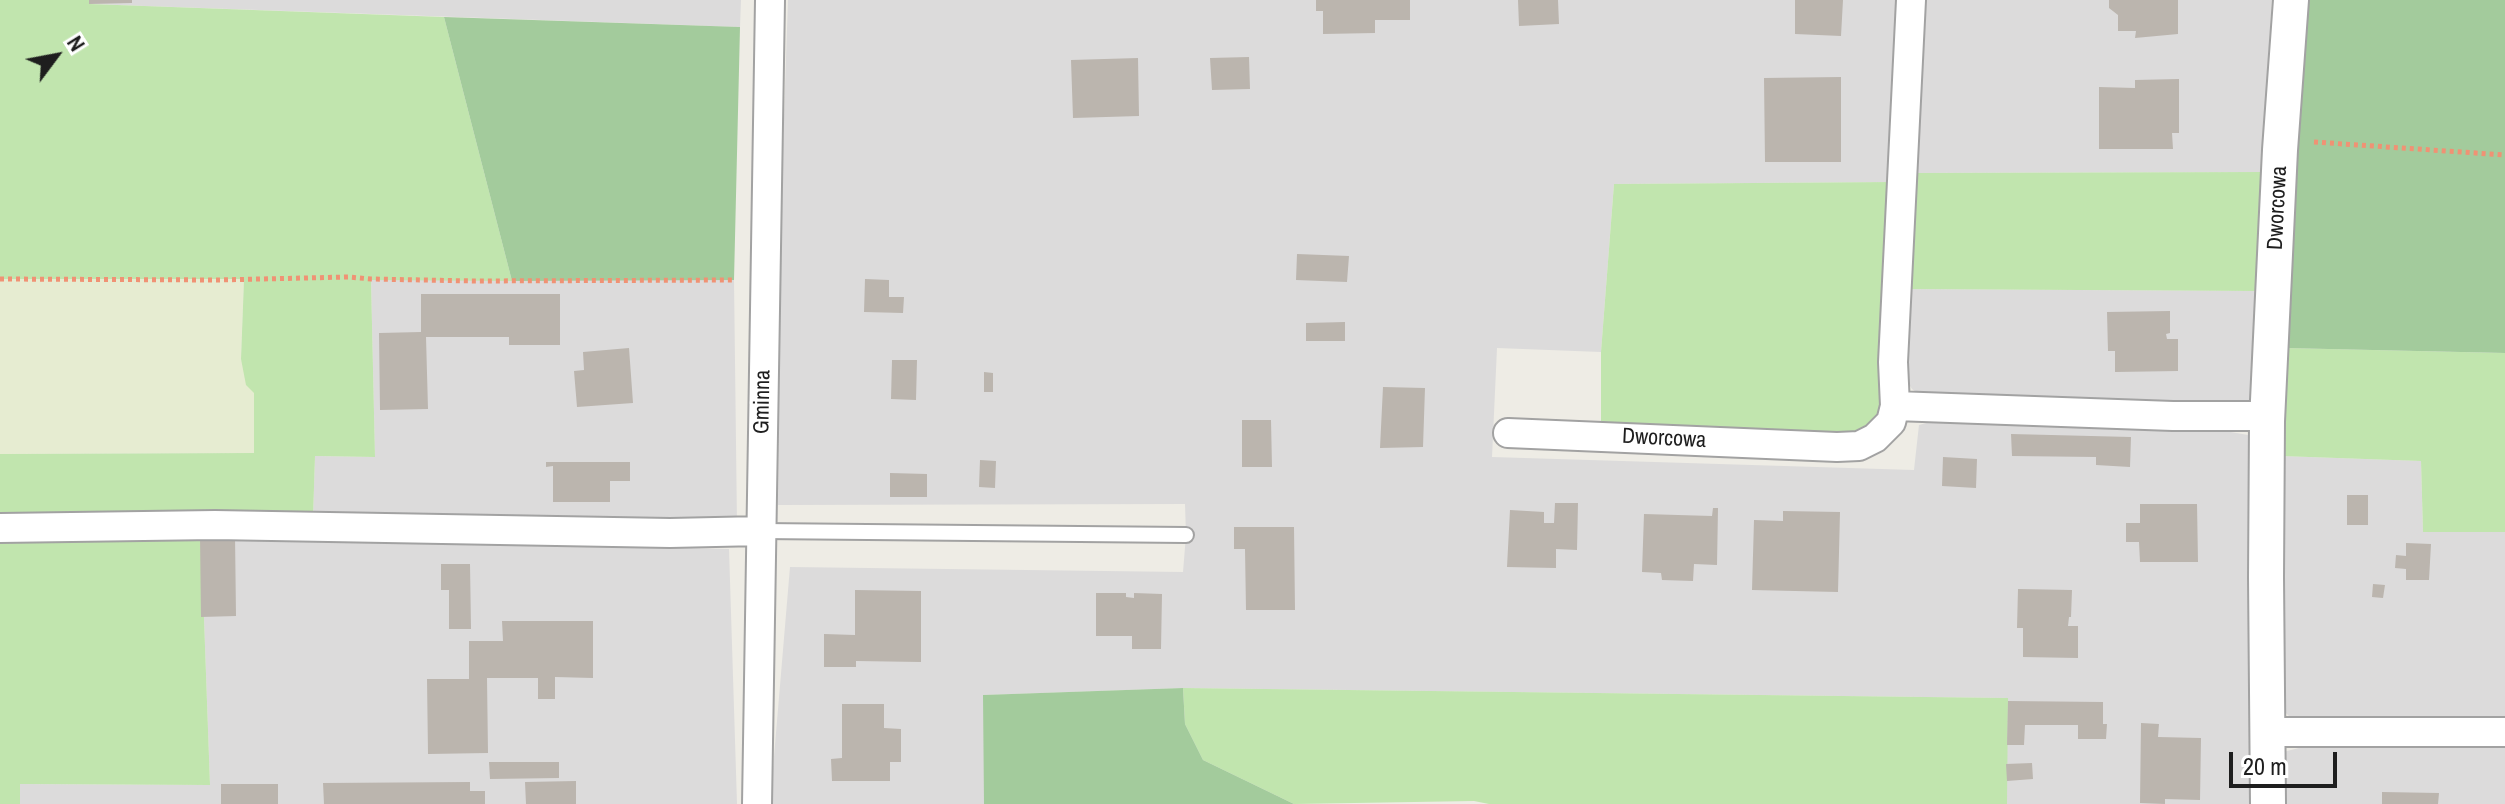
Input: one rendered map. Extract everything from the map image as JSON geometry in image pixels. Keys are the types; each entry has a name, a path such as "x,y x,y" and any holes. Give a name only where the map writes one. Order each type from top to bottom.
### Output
{"street":[{"name":"Gminna","path":"757,804 770,0"},
{"path":"1911,0 1893,362 1895,406 2083,414 2268,416"},
{"name":"Dworcowa","path":"2268,804 2268,416 2291,0"},
{"name":"Dworcowa","path":"1508,433 1859,446 1875,438 1891,422 1895,406"},
{"path":"0,528 215,525 670,533 761,531"},
{"path":"2268,732 2505,732"}],"lane":[{"path":"761,531 1186,535"}],"path":[{"path":"2281,140 2505,155"},
{"path":"0,279 348,277 475,281 764,281"}],"shaded area":[{"path":"89,0 741,0 740,27 89,4"},
{"path":"788,0 1902,0 1893,182 1614,184 1601,352 1497,348 1492,457 1914,470 1919,425 1934,421 2219,430 2248,435 2256,440 2254,804 2007,804 2007,698 1183,688 984,695 984,804 770,804 790,567 1183,572 1186,535 1185,504 778,505 780,232"},
{"path":"1919,0 2272,0 2261,172 1909,173"},
{"path":"371,279 734,280 737,525 313,518 315,456 375,457"},
{"path":"1902,289 2255,291 2255,393 2240,404 1923,397 1907,381"},
{"path":"2281,456 2421,461 2423,532 2505,532 2505,719 2299,719 2290,717 2279,706"},
{"path":"201,535 729,549 737,804 20,804 19,784 210,785"},
{"path":"2505,746 2505,804 2280,804 2281,755 2287,751 2303,747"}],"green space":[{"path":"0,0 89,0 90,4 444,17 512,281 371,280 375,457 315,456 313,518 0,519 0,454 254,453 254,393 246,385 241,359 244,279 0,279"},
{"path":"2305,0 2505,0 2505,353 2284,348"},
{"path":"444,17 740,27 734,280 512,281"},
{"path":"2261,172 2255,291 1902,289 1909,173"},
{"path":"1893,182 1885,381 1880,415 1861,433 1835,437 1601,428 1601,352 1614,184"},
{"path":"0,279 244,279 241,359 254,392 254,453 0,454"},
{"path":"2284,348 2505,353 2505,532 2423,532 2421,461 2281,456"},
{"path":"0,534 201,535 210,785 20,784 20,804 0,804"},
{"path":"1183,688 2008,698 2007,804 1489,804 1474,801 1294,804 1203,760 1185,724"},
{"path":"1183,688 1185,724 1203,760 1294,804 984,804 983,695"}],"building":[{"path":"89,0 132,0 132,3 89,4"},
{"path":"1316,0 1410,0 1410,20 1375,20 1375,33 1323,34 1323,11 1316,11"},
{"path":"1518,0 1558,0 1559,24 1519,26"},
{"path":"1795,0 1843,0 1841,36 1795,34"},
{"path":"2109,0 2178,0 2178,34 2135,38 2136,31 2118,31 2118,15 2109,8"},
{"path":"1249,57 1250,89 1212,90 1210,58"},
{"path":"1138,58 1139,116 1073,118 1071,60"},
{"path":"1841,77 1841,162 1765,162 1764,78"},
{"path":"2179,79 2179,133 2172,133 2173,149 2099,149 2099,87 2135,88 2135,80"},
{"path":"1297,254 1349,256 1347,282 1296,280"},
{"path":"865,279 889,280 889,297 904,297 903,313 864,312"},
{"path":"421,294 560,294 560,345 509,345 509,337 426,337 428,409 380,410 379,333 421,332"},
{"path":"2170,311 2170,333 2166,334 2167,339 2178,339 2178,371 2115,372 2115,351 2108,351 2107,312"},
{"path":"1345,322 1345,341 1306,341 1306,323"},
{"path":"629,348 633,403 577,407 574,371 584,370 583,352"},
{"path":"892,360 917,360 916,400 891,399"},
{"path":"984,372 993,373 993,392 984,392"},
{"path":"1383,387 1425,388 1423,447 1380,448"},
{"path":"1242,420 1271,420 1272,467 1242,467"},
{"path":"2011,434 2131,437 2130,467 2096,465 2096,457 2012,456"},
{"path":"1943,457 1977,459 1976,488 1942,486"},
{"path":"980,460 996,461 995,488 979,487"},
{"path":"546,462 630,462 630,481 610,481 610,502 553,502 553,466 546,467"},
{"path":"890,473 927,474 927,497 890,497"},
{"path":"2347,495 2368,495 2368,525 2347,525"},
{"path":"1555,503 1578,503 1577,550 1556,549 1556,568 1507,567 1510,510 1544,512 1544,523 1554,523"},
{"path":"2140,504 2197,504 2198,562 2140,562 2139,542 2126,542 2126,523 2140,523"},
{"path":"1713,508 1718,508 1717,565 1694,564 1693,581 1662,580 1661,573 1642,572 1644,514 1712,516"},
{"path":"1783,511 1840,512 1838,592 1752,590 1754,520 1783,521"},
{"path":"1234,527 1294,527 1295,610 1246,610 1245,549 1234,549"},
{"path":"235,535 236,616 201,617 200,536"},
{"path":"2406,543 2431,544 2429,580 2406,580 2406,569 2395,568 2396,555 2406,556"},
{"path":"441,564 470,564 471,629 449,629 449,590 441,590"},
{"path":"2373,584 2385,585 2383,598 2372,597"},
{"path":"2018,589 2072,590 2068,626 2078,626 2078,658 2023,657 2023,628 2017,628"},
{"path":"855,590 921,591 921,662 856,661 856,667 824,667 824,634 855,635"},
{"path":"1096,593 1126,593 1126,597 1134,598 1134,593 1162,594 1161,649 1132,649 1132,636 1096,636"},
{"path":"502,621 593,621 593,678 555,677 555,699 538,699 538,678 487,678 488,753 428,754 427,679 469,679 469,641 503,641"},
{"path":"2008,701 2103,702 2106,739 2078,739 2078,725 2025,725 2024,745 2007,745"},
{"path":"842,704 884,704 884,728 901,729 901,762 890,762 890,781 832,781 831,759 842,758"},
{"path":"2141,723 2159,724 2158,737 2201,738 2200,800 2165,799 2165,804 2140,803"},
{"path":"489,762 559,762 559,778 490,779"},
{"path":"2032,763 2033,779 2007,781 2006,764"},
{"path":"576,781 576,804 526,804 525,782"},
{"path":"470,782 470,791 485,791 485,804 324,804 323,783"},
{"path":"221,784 278,784 278,804 221,804"},
{"path":"2382,792 2439,793 2438,804 2382,804"}]}
